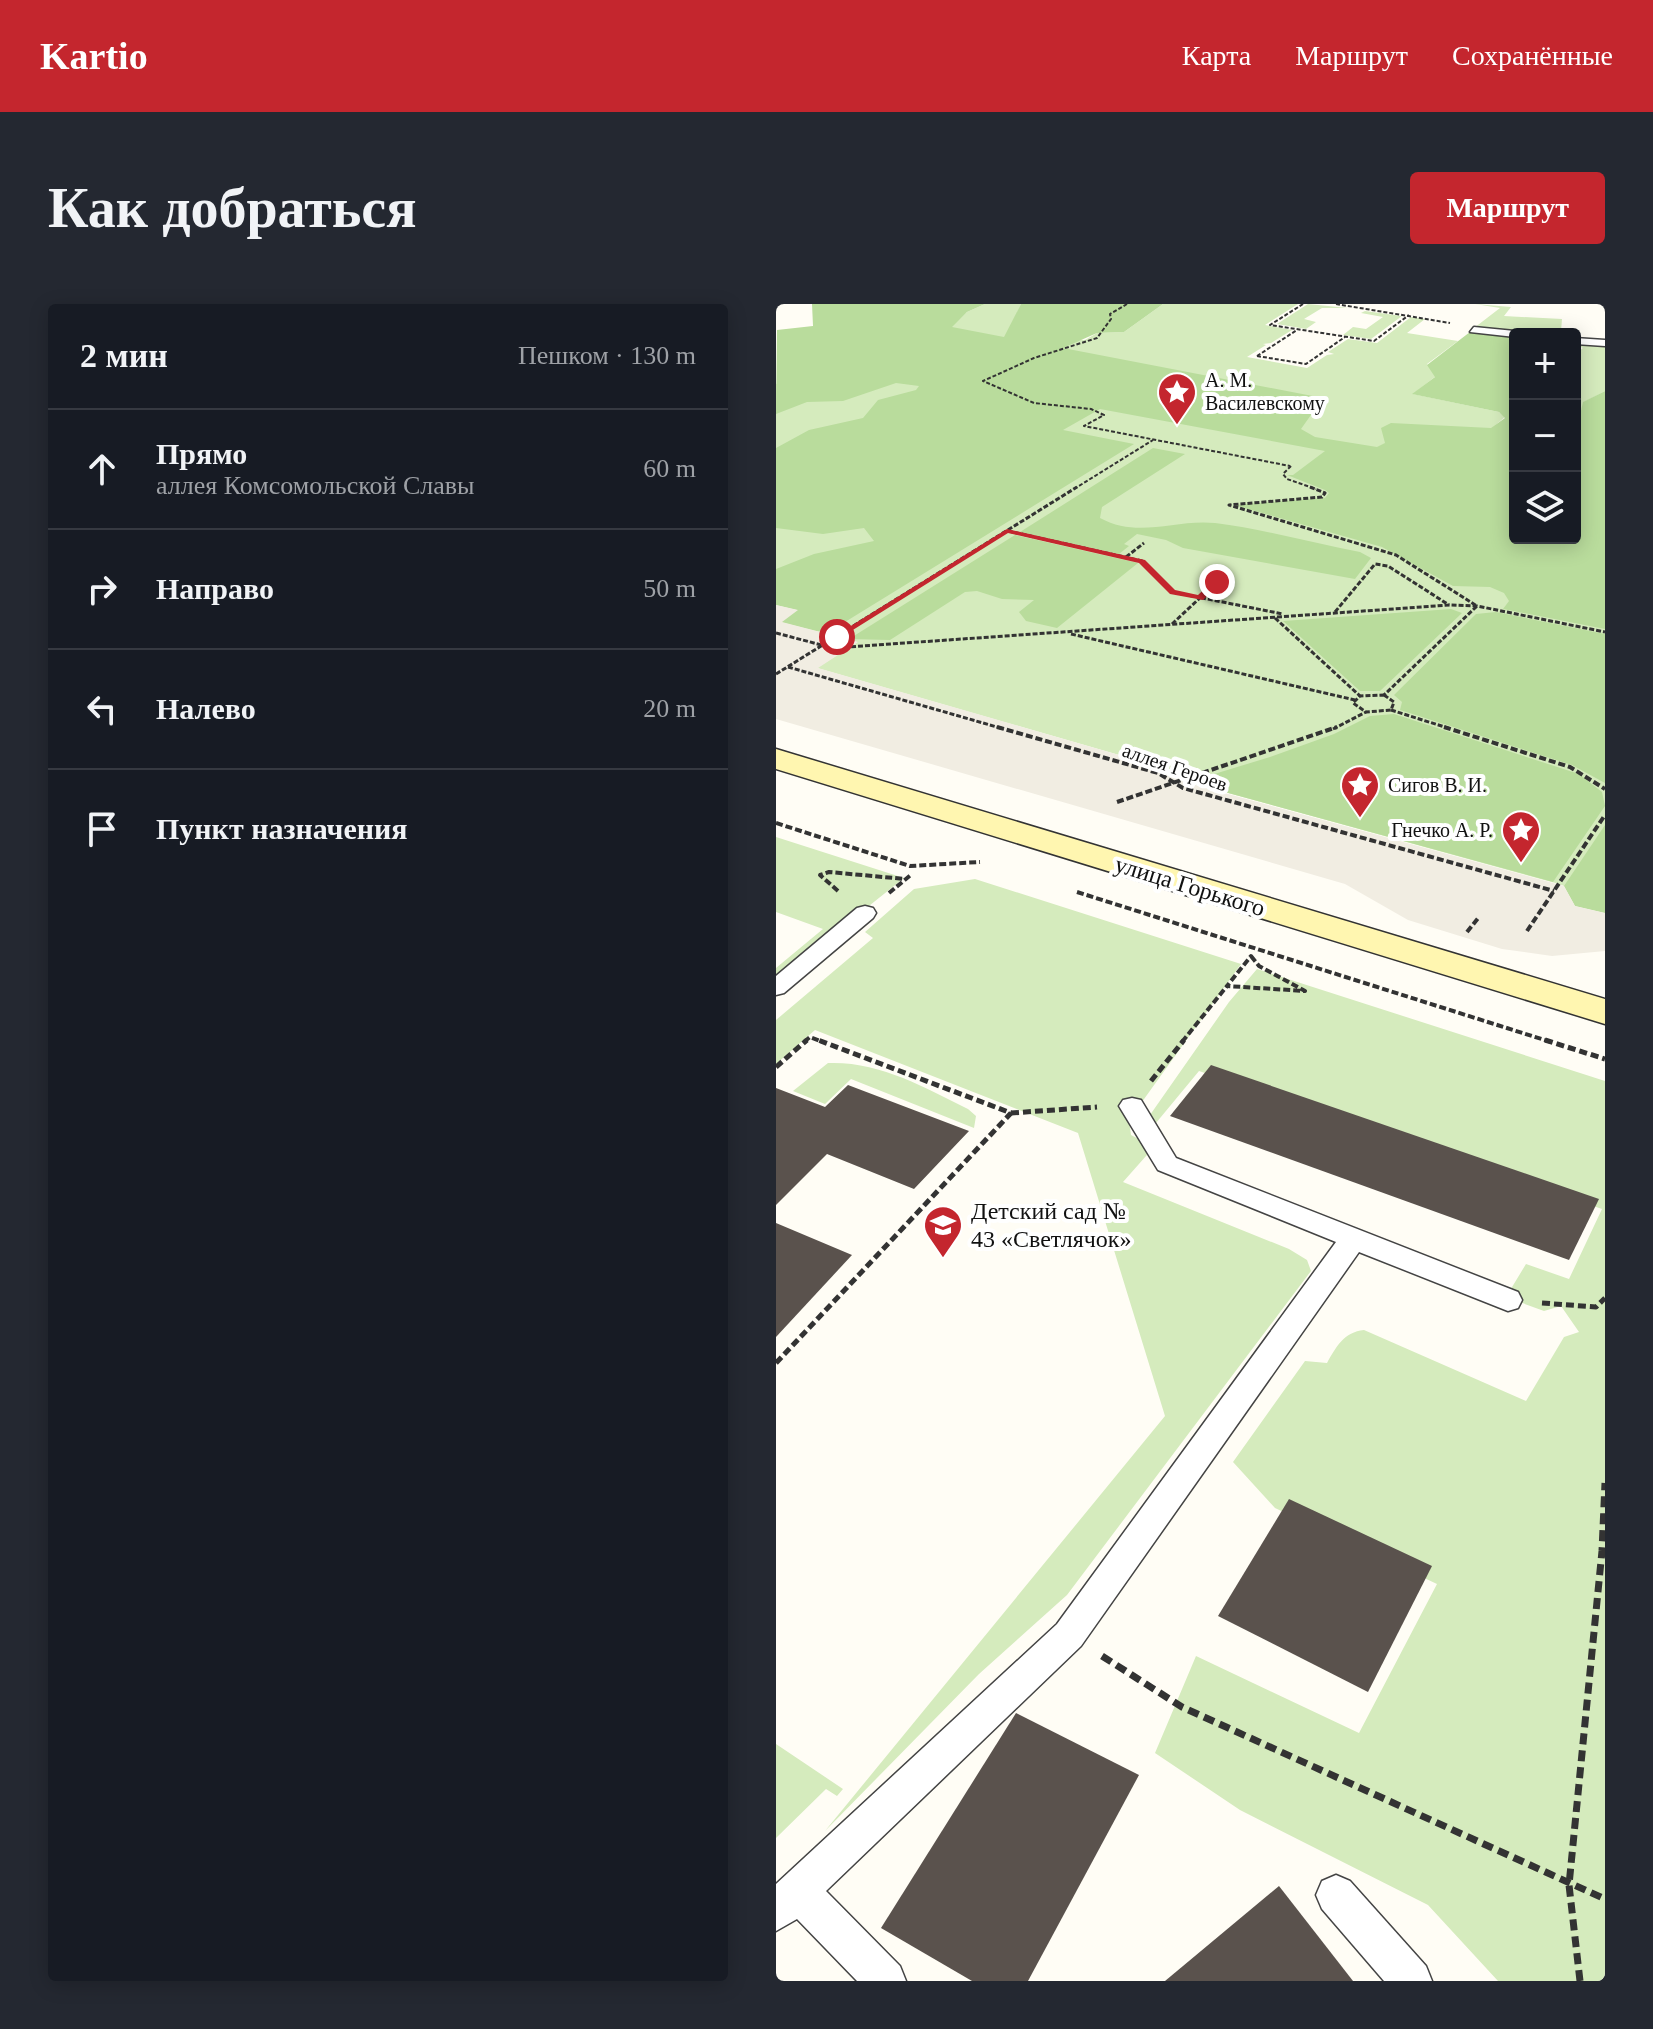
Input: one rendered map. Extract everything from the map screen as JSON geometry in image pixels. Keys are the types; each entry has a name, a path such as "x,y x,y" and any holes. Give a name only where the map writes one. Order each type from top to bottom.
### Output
{"main road":[{"name":"улица Горького","path":"776,759 1605,1012"}],"lane":[{"path":"1474,330 1509,333"},
{"path":"1581,341 1605,343"},
{"path":"776,988 865,913"},
{"path":"1132,1106 1167,1164 1508,1300"},
{"path":"885,1981 787,1900 1069,1635 1353,1240"},
{"path":"1336,1895 1411,1981"}],"path":[{"path":"1127,304 1110,314 1111,319 1097,338 1034,358 983,381 1044,408 1096,409 1104,415 1084,426 1291,466 1283,474 1287,479 1322,491 1325,493 1322,497 1229,505 1396,555 1477,606"},
{"path":"1303,304 1270,325 1374,341 1409,315"},
{"path":"1336,304 1409,315 1474,330"},
{"path":"1323,333 1333,327"},
{"path":"1298,329 1257,356 1306,364 1346,337"},
{"path":"776,674 1154,440"},
{"path":"1007,531 1142,561 1172,592 1292,616"},
{"path":"1125,557 1144,543"},
{"path":"1335,613 1375,564 1388,566 1450,605"},
{"path":"1172,624 1217,582"},
{"path":"776,633 833,648 1450,605 1477,606 1605,632"},
{"path":"1384,695 1477,606"},
{"path":"1274,618 1360,696"},
{"path":"1063,632 1355,700"},
{"name":"аллея Героев","path":"788,667 1158,773 1183,788 1554,891"},
{"path":"1355,700 1360,696 1384,695 1394,702 1391,710"},
{"path":"1355,700 1355,707 1366,712"},
{"path":"1117,802 1329,731 1366,712 1391,710 1570,767 1605,789"},
{"path":"1527,931 1605,815"},
{"path":"776,823 910,866 975,860 990,865"},
{"path":"905,879 912,874"},
{"path":"1065,889 1605,1059"},
{"path":"1464,937 1479,917"},
{"path":"776,1067 810,1037 1011,1113 1132,1106 1226,986 1251,956 1259,966 1305,991 1226,986"},
{"path":"776,1363 1011,1113"},
{"path":"1508,1300 1596,1307 1605,1298"},
{"path":"1580,1981 1569,1885 1602,1551 1605,1483"},
{"path":"1069,1635 1182,1707 1605,1899"}],"green space":[{"path":"812,304 985,304 967,312 952,327 1004,337 1021,304 1163,304 1124,332 1097,333 1063,348 1323,398 1301,429 1315,437 1377,447 1385,443 1381,428 1391,423 1491,428 1505,418 1499,412 1412,394 1435,377 1427,365 1470,332 1509,336 1509,544 1581,544 1581,411 1583,402 1605,391 1605,629 1503,609 1509,601 1504,593 1490,587 1453,586 1382,547 1234,505 1325,498 1329,493 1325,490 1287,475 1293,475 1325,451 1100,409 1063,430 1134,444 832,630 817,631 780,622 797,610 776,605 776,569 814,554 874,541 864,528 823,534 776,528 776,448 809,430 863,418 878,400 916,390 919,386 896,383 843,401 807,402 776,414 777,330 813,326"},
{"path":"985,304 1021,304 1005,338 1085,340 1097,333 1124,332 1163,304 1298,304 1265,325 1292,330 1271,343 1263,344 1266,345 1247,357 1307,368 1334,354 1328,352 1348,339 1377,343 1411,317 1425,319 1407,333 1458,341 1427,364 1436,376 1413,394 1499,412 1505,417 1492,428 1509,509 1509,544 1581,544 1581,520 1605,449 1605,913 1575,906 1564,886 1559,884 1188,782 1178,772 817,668 857,642 780,622 797,610 776,605 776,384 951,327 967,312"},
{"path":"1308,304 1348,308 1322,308 1304,319 1316,322 1306,329 1277,324"},
{"path":"1475,304 1511,307 1504,316 1562,319 1561,328 1509,328 1509,332 1474,328 1500,308"},
{"path":"1361,313 1402,316 1371,339 1343,335 1353,327 1366,329 1383,317"},
{"path":"1581,345 1605,347 1605,391 1584,402 1581,412 1581,350"},
{"path":"1153,448 1185,454 1102,507 1100,518 1114,524 1143,528 1215,523 1360,552 1371,558 1355,579 1183,548 1166,540 1137,534 1124,544 1129,546 1119,554 1020,532"},
{"path":"1015,535 1138,563 1057,628 1026,621 1019,612 1034,600 1002,599 977,591 965,592 890,640 849,639"},
{"path":"1451,609 1462,613 1380,691 1360,691 1283,621"},
{"path":"1496,612 1605,634 1605,783 1572,765 1400,710 1402,702 1394,695 1476,614"},
{"path":"1394,714 1579,774 1602,792 1605,806 1553,882 1188,782 1334,734 1370,716"},
{"path":"1605,825 1605,913 1575,906 1564,886"},
{"path":"776,837 904,878 776,980 776,968 823,929 776,912"},
{"path":"975,879 1241,964 1129,1120 1131,1135 1154,1147 1123,1182 1289,1249 1307,1260 1311,1271 1067,1595 979,1674 825,1831 1165,1416 1078,1133 815,1030 776,1064 776,1020 873,938 865,932 914,889"},
{"path":"1257,969 1605,1081 1605,1981 1498,1981 1428,1905 1240,1810 1155,1753 1196,1656 1359,1733 1437,1584 1275,1508 1233,1462 1305,1361 1327,1363 1341,1341 1357,1331 1364,1330 1526,1401 1564,1337 1579,1332 1561,1306 1544,1311 1506,1297 1526,1264 1569,1279 1602,1209 1199,1071 1151,1129 1163,1134 1161,1137 1143,1125 1229,1002"},
{"path":"828,1063 865,1066 918,1084 968,1109 976,1116 974,1128 851,1079 825,1104 793,1091"},
{"path":"776,1744 843,1789 837,1796 826,1789 776,1838"}],"shaded area":[{"path":"776,605 798,610 782,622 858,642 818,668 1178,772 1188,783 1564,886 1575,906 1605,913 1605,951 1552,956 1502,949 1408,920 1345,884 776,719"}],"building":[{"path":"1211,1065 1599,1199 1569,1260 1170,1116"},
{"path":"848,1085 969,1131 914,1189 827,1154 776,1205 776,1088 825,1107"},
{"path":"776,1223 852,1255 776,1337"},
{"path":"1289,1499 1432,1566 1368,1692 1218,1616"},
{"path":"1016,1713 1139,1775 1028,1981 972,1981 881,1928"},
{"path":"1279,1886 1353,1981 1165,1981"}],"place":[{"name":"А. М. Василевскому","path":"1177,426"},
{"name":"Сигов В. И.","path":"1360,819"},
{"name":"Гнечко А. Р.","path":"1521,864"},
{"name":"Детский сад № 43 «Светлячок»","path":"943,1259"}],"route":[{"path":"837,637 1007,531 1142,561 1172,592 1200,598 1217,582"}]}
